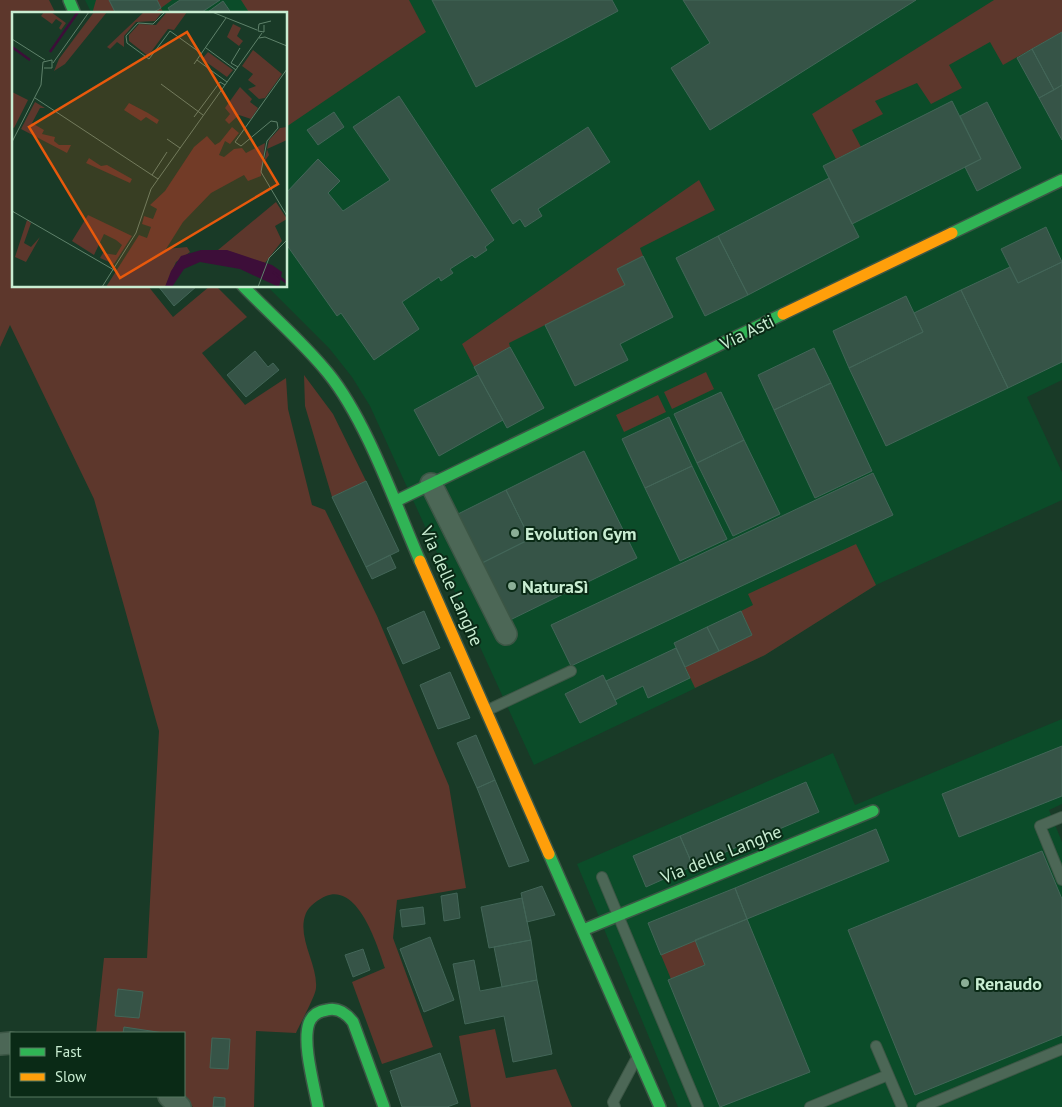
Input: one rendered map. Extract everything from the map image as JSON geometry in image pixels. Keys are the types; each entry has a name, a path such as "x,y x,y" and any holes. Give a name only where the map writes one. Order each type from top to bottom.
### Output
{"street":[{"path":"69,0 75,12"},
{"name":"Via Asti","path":"396,501 1062,180"},
{"name":"Via delle Langhe","path":"245,288 312,355 337,386 366,437 396,501 660,1107"},
{"path":"431,484 506,634"},
{"name":"Via delle Langhe","path":"583,930 873,811"},
{"path":"318,1107 308,1033 314,1015 329,1008 337,1008 347,1014 353,1022 384,1107"},
{"path":"170,1097 180,1107"}],"lane":[{"path":"487,710 571,671"},
{"path":"1062,817 1040,826 1062,880"},
{"path":"602,876 698,1107"},
{"path":"876,1046 902,1107"},
{"path":"922,1107 1062,1049"},
{"path":"615,1107 613,1102 638,1056"},
{"path":"810,1107 888,1075"}],"shaded area":[{"path":"0,0 49,0 55,12 12,12 12,288 150,288 173,317 208,288 218,288 247,317 202,353 245,405 286,378 288,409 312,505 325,510 377,616 449,786 466,888 397,900 393,938 433,1047 382,1064 352,982 385,968 365,920 348,899 338,895 326,896 317,901 306,913 304,922 305,941 314,970 316,988 311,1003 296,1033 256,1031 254,1107 193,1107 182,1097 185,1097 185,1032 96,1032 104,958 147,958 159,731 94,499 10,325 0,347"},
{"path":"85,0 1062,0 1062,380 1027,397 1062,472 1062,500 876,585 765,655 534,765 370,406 352,377 329,348 269,288 288,288 288,12 91,12"},
{"path":"96,0 172,0 161,8 163,12 93,12"},
{"path":"241,0 409,0 426,32 288,126 288,12 249,12"},
{"path":"994,0 1062,0 1062,32 1003,65 990,42 949,65 962,88 931,104 917,83 875,101 883,114 852,130 861,147 836,159 812,114"},
{"path":"699,180 715,210 640,248 643,256 617,269 625,285 509,343 510,347 474,367 462,344"},
{"path":"706,372 714,389 672,409 664,392"},
{"path":"304,375 333,414 366,481 332,497 305,406"},
{"path":"658,395 666,412 624,432 616,415"},
{"path":"856,544 876,585 765,655 695,688 685,667 752,635 741,611 753,605 748,594"},
{"path":"1062,719 1062,804 1049,810 1062,842 1062,1107 678,1107 577,864 833,753 855,805"},
{"path":"695,940 705,965 671,979 661,955"},
{"path":"495,1029 506,1078 556,1069 572,1107 471,1107 459,1036"}],"building":[{"path":"109,0 157,0 161,8 154,12 115,12"},
{"path":"180,0 220,0 202,12 171,12 168,8"},
{"path":"432,0 612,0 618,11 476,87"},
{"path":"683,0 916,0 710,130 671,68 710,43"},
{"path":"223,1 231,12 208,12"},
{"path":"1062,32 1062,85 1054,90 1032,49"},
{"path":"1032,49 1054,90 1039,98 1017,58"},
{"path":"1062,85 1062,140 1039,98"},
{"path":"399,96 494,240 485,247 487,250 475,258 472,255 450,269 453,273 441,281 439,277 402,302 419,329 374,360 341,313 337,316 288,247 288,191 318,159 340,181 328,193 343,211 390,180 353,127"},
{"path":"952,101 981,159 852,224 823,166"},
{"path":"987,102 1021,168 977,191 965,167 981,159 960,116"},
{"path":"334,112 344,127 318,145 307,130"},
{"path":"588,127 610,162 538,209 542,216 525,227 520,219 513,224 491,190"},
{"path":"829,178 859,237 748,295 718,236"},
{"path":"1046,227 1062,262 1018,283 1001,249"},
{"path":"718,236 748,295 705,316 676,258"},
{"path":"643,256 673,317 620,344 628,360 575,386 545,325 625,285 617,269"},
{"path":"1062,262 1062,362 1008,388 961,290 1010,267 1018,283"},
{"path":"160,288 195,288 174,306"},
{"path":"961,290 1008,388 886,446 849,368 923,332 914,313"},
{"path":"906,296 923,332 849,368 833,331"},
{"path":"510,347 544,408 507,428 474,367"},
{"path":"814,348 831,383 774,410 758,375"},
{"path":"255,351 268,367 273,363 279,370 246,397 227,375"},
{"path":"478,375 503,420 439,456 414,410"},
{"path":"831,383 872,471 815,498 774,410"},
{"path":"721,392 744,440 697,463 674,414"},
{"path":"669,417 692,466 645,488 622,439"},
{"path":"744,440 780,514 733,536 697,463"},
{"path":"584,451 637,558 508,621 480,564 530,539 506,490"},
{"path":"692,466 727,539 680,561 645,488"},
{"path":"873,473 893,515 571,666 551,625"},
{"path":"366,481 399,551 366,567 332,497"},
{"path":"506,490 530,539 480,564 456,515"},
{"path":"390,555 396,568 372,579 366,567"},
{"path":"424,611 440,648 403,664 387,628"},
{"path":"741,611 752,635 719,651 707,627"},
{"path":"707,627 719,651 685,667 674,643"},
{"path":"676,648 690,678 648,698 643,686 615,700 606,681"},
{"path":"450,672 470,718 438,729 420,685"},
{"path":"603,675 617,704 580,723 565,694"},
{"path":"476,735 495,780 477,788 457,743"},
{"path":"1062,746 1062,796 959,837 942,794"},
{"path":"495,780 529,861 509,867 477,788"},
{"path":"806,782 819,812 693,866 680,836"},
{"path":"876,829 889,861 747,919 735,888"},
{"path":"680,836 693,866 646,887 633,856"},
{"name":"Renaudo","path":"1042,851 1062,899 1062,1035 915,1095 848,930"},
{"path":"542,886 555,915 527,922 521,893"},
{"path":"735,888 747,919 661,955 648,923"},
{"path":"457,893 460,918 444,921 441,896"},
{"path":"522,898 531,940 489,948 481,907"},
{"path":"423,907 425,924 402,927 400,910"},
{"path":"747,919 810,1072 720,1107 668,980 705,965 695,940"},
{"path":"430,937 454,1000 424,1012 400,949"},
{"path":"531,940 537,980 502,987 494,947"},
{"path":"363,949 370,970 353,977 345,955"},
{"path":"474,960 480,991 537,980 552,1054 513,1062 504,1016 465,1024 453,964"},
{"path":"118,989 143,992 139,1018 115,1016"},
{"path":"124,1027 157,1032 123,1032"},
{"path":"212,1038 230,1039 228,1069 210,1068"},
{"path":"440,1053 458,1103 447,1107 402,1107 390,1071"},
{"path":"214,1097 225,1098 225,1107 213,1107"}],"traffic: fast":[{"path":"69,0 74,12"},
{"path":"952,233 1062,180"},
{"path":"245,288 308,350 342,393 368,439 420,561"},
{"path":"396,501 783,314"},
{"path":"583,930 873,811"},
{"path":"549,854 660,1107"},
{"path":"318,1107 309,1064 307,1031 310,1020 316,1014 331,1009 342,1012 353,1022 384,1107"}],"traffic: slow":[{"path":"783,314 952,233"},
{"path":"420,561 549,854"}],"place":[{"name":"Evolution Gym","path":"515,533"},
{"name":"NaturaSì","path":"512,586"},
{"name":"Renaudo","path":"965,983"}]}
